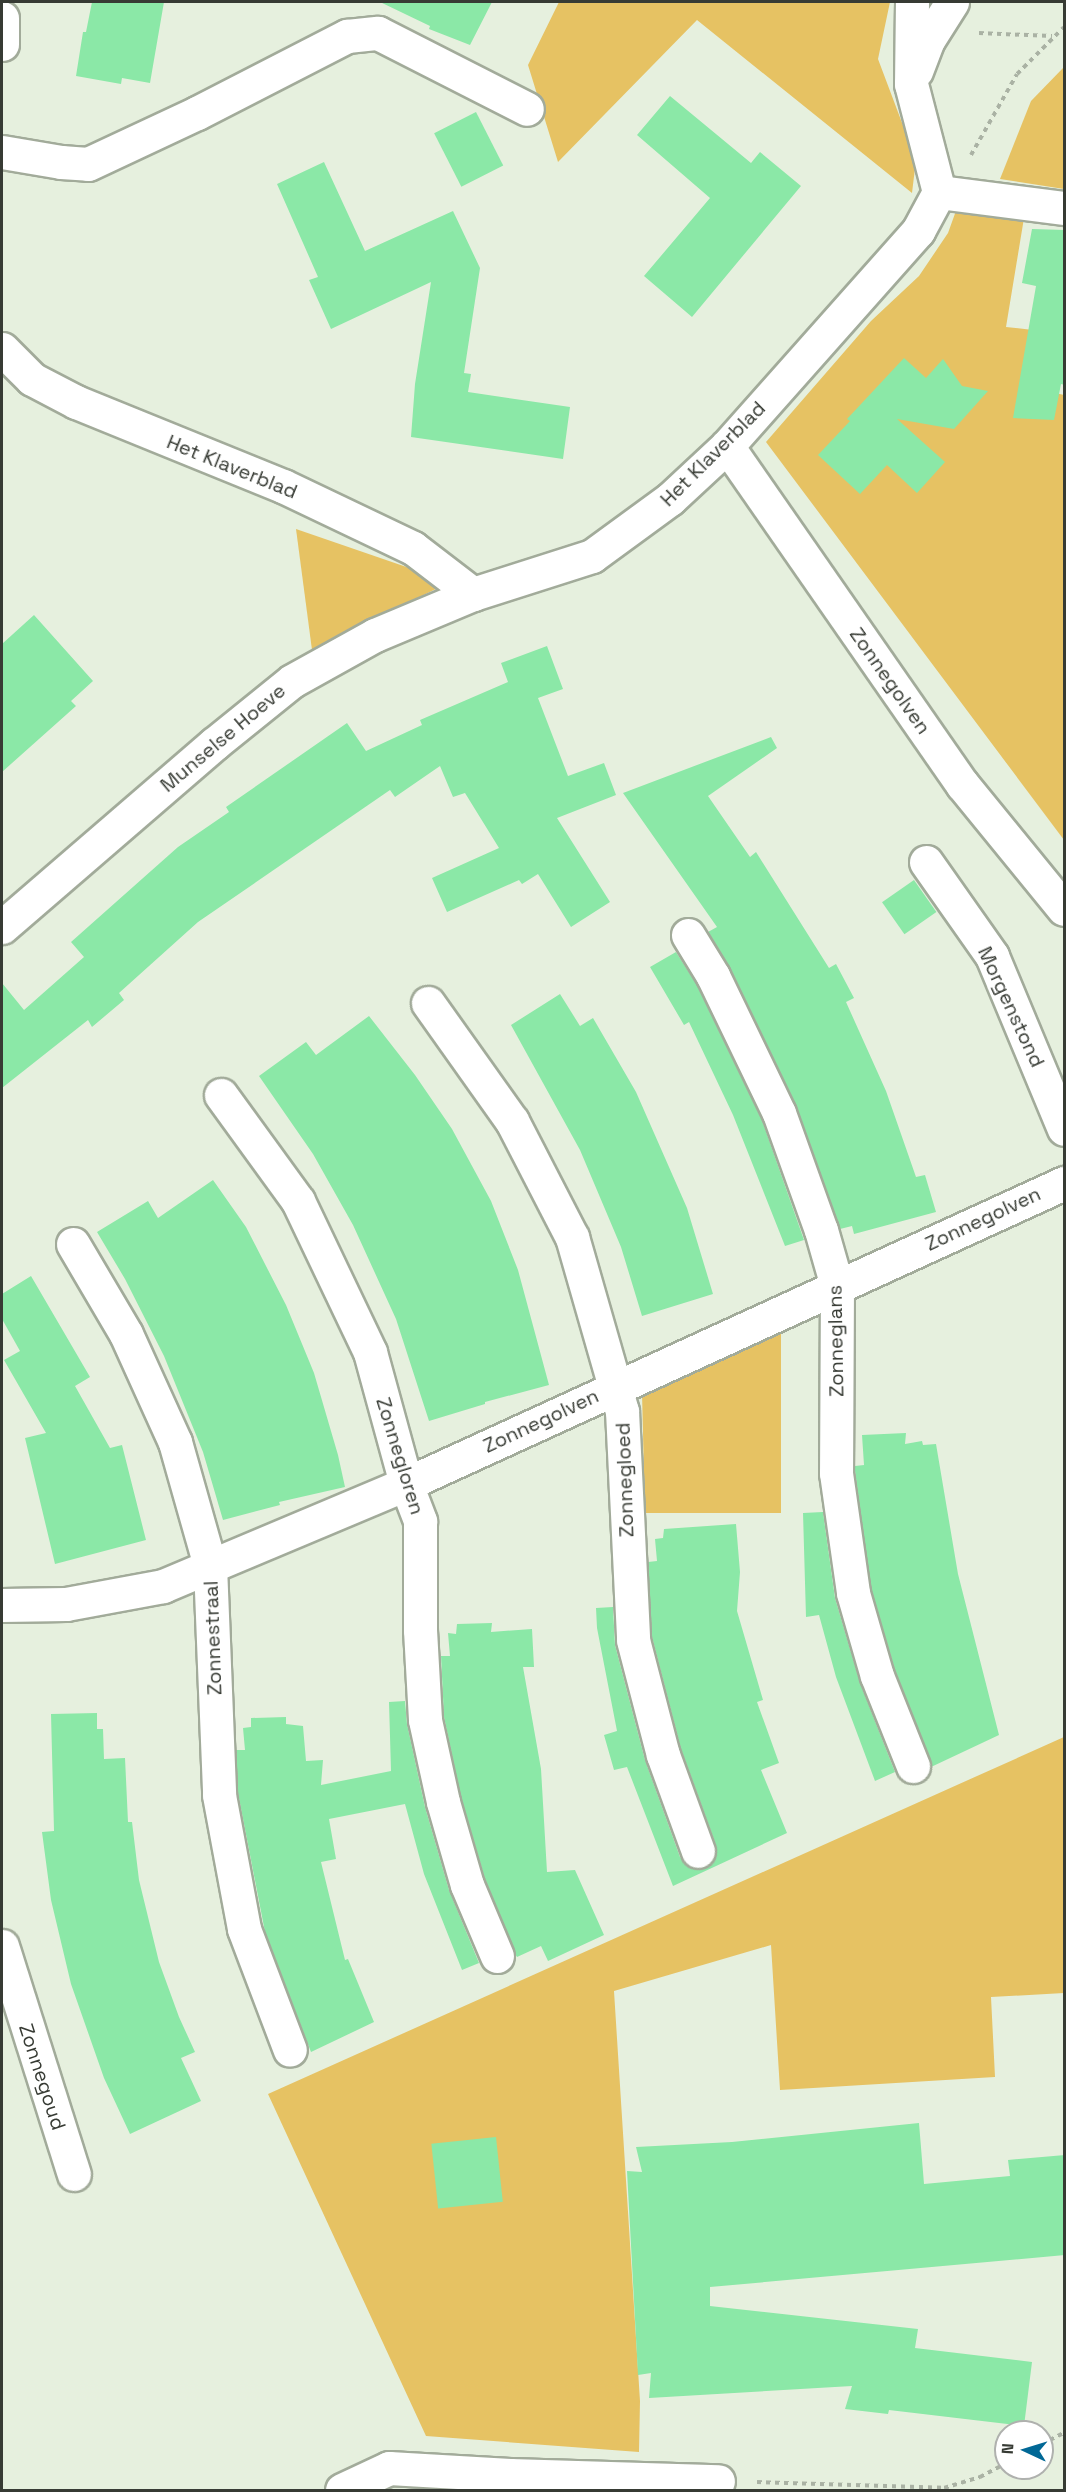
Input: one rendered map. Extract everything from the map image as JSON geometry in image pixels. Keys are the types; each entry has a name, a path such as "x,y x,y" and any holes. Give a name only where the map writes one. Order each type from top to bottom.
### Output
{"street":[{"path":"912,2 911,84 939,192 1065,208"},
{"path":"911,84 928,40 952,2"},
{"path":"2,18 2,44"},
{"path":"2,152 88,164 197,113 347,36 378,33 527,109"},
{"name":"Het Klaverblad","path":"2,349 32,379 76,402 283,486 412,548 473,594 592,556 670,499 727,446 918,231 939,192"},
{"name":"Zonnegolven","path":"727,446 962,784 1065,909"},
{"name":"Munselse Hoeve","path":"2,927 206,751 292,681 375,635 473,594"},
{"name":"Morgenstond","path":"926,862 992,956 1065,1129"},
{"name":"Zonneglans","path":"688,935 713,976 779,1113 821,1230 837,1286 836,1473 853,1593 877,1676 913,1766"},
{"name":"Zonnegloed","path":"428,1003 512,1121 572,1237 622,1411 633,1640 663,1755 698,1851"},
{"name":"Zonnegloren","path":"221,1095 298,1201 370,1352 406,1484 420,1521 420,1630 425,1720 443,1802 467,1885 497,1956"},
{"name":"Zonnegolven","path":"2,1605 66,1604 163,1586 406,1484 1065,1182"},
{"name":"Zonnestraal","path":"73,1244 126,1334 175,1442 210,1566 219,1795 244,1929 290,2050"},
{"name":"Zonnegoud","path":"2,1946 74,2174"},
{"path":"342,2490 388,2468 510,2475 718,2481"}],"path":[{"path":"939,192 966,164 1017,74 1065,27"},
{"path":"718,2481 944,2488 980,2477 994,2469"}],"shaded area":[{"path":"559,2 890,2 878,59 916,160 912,193 697,20 558,162 528,65"},
{"path":"1064,67 1064,189 1000,179 1031,101"},
{"path":"957,208 1024,218 1006,327 1033,330 1021,385 1064,395 1064,840 766,442 871,321 919,276 948,233"},
{"path":"296,529 450,582 312,650"},
{"path":"781,1332 781,1513 645,1513 642,1393"},
{"path":"1064,1737 1064,1993 991,1997 995,2077 780,2090 771,1945 614,1991 640,2401 639,2452 426,2436 268,2094"}],"building":[{"path":"92,2 164,2 150,83 122,78 121,84 76,76 83,32 86,32"},
{"path":"380,2 492,2 470,45 429,29 430,26"},
{"path":"670,96 751,163 760,152 801,186 692,317 644,276 710,198 637,135"},
{"path":"476,112 503,165 461,187 434,133"},
{"path":"324,162 365,251 453,211 480,268 464,373 471,374 468,392 570,407 563,459 411,437 415,384 431,282 331,329 309,280 318,277 277,184"},
{"path":"1032,229 1065,230 1065,385 1061,384 1054,420 1013,418 1036,286 1022,283"},
{"path":"904,358 926,378 943,359 962,386 988,391 954,429 897,419 945,462 917,493 887,465 860,494 818,455 850,421 847,419"},
{"path":"34,615 93,681 71,701 76,706 2,772 2,644"},
{"path":"547,646 563,689 538,698 568,776 604,763 616,795 557,818 610,902 571,927 538,874 522,884 519,880 447,912 432,878 499,848 465,793 453,797 440,766 395,797 390,790 198,922 119,993 124,1000 92,1027 88,1020 2,1088 2,983 24,1010 84,957 71,942 178,847 229,812 226,807 347,723 366,751 422,725 420,720 508,682 501,663"},
{"path":"771,737 777,748 708,796 750,857 756,852 829,968 836,964 854,998 846,1002 886,1091 916,1177 925,1175 936,1212 854,1234 852,1226 840,1229 796,1105 730,968 708,932 717,927 623,793"},
{"path":"914,880 936,912 904,934 882,902"},
{"path":"676,952 697,985 762,1120 804,1240 785,1246 733,1115 689,1022 684,1025 650,967"},
{"path":"560,994 580,1026 593,1018 636,1092 687,1208 713,1294 642,1316 621,1247 580,1150 511,1025"},
{"path":"369,1016 415,1075 452,1129 491,1201 518,1270 549,1385 485,1402 485,1404 429,1421 396,1319 353,1225 313,1154 259,1076 306,1042 316,1055"},
{"path":"213,1180 246,1227 286,1305 314,1373 345,1487 279,1502 280,1505 223,1520 203,1452 164,1356 125,1279 97,1232 148,1201 158,1218"},
{"path":"31,1276 90,1377 75,1386 110,1448 122,1445 146,1540 55,1564 25,1438 46,1433 4,1360 20,1351 2,1319 2,1294"},
{"path":"906,1433 905,1444 922,1441 923,1445 936,1444 958,1574 999,1735 931,1767 895,1670 871,1589 855,1471 855,1466 864,1465 862,1435"},
{"path":"823,1512 835,1598 860,1683 895,1772 875,1781 836,1677 819,1615 806,1617 803,1513"},
{"path":"736,1524 740,1572 737,1611 763,1700 757,1702 779,1763 761,1770 787,1833 673,1886 627,1767 614,1770 604,1735 617,1731 597,1628 596,1608 613,1607 615,1645 645,1760 680,1857 686,1865 694,1869 705,1868 713,1863 716,1845 681,1749 652,1637 648,1562 657,1561 655,1539 663,1538 664,1529"},
{"path":"492,1623 491,1632 532,1629 534,1667 523,1667 541,1769 547,1872 575,1870 604,1935 548,1961 541,1946 517,1957 515,1954 485,1879 461,1797 444,1717 441,1656 450,1656 448,1633 456,1634 457,1624"},
{"path":"405,1701 407,1724 425,1807 449,1890 479,1963 462,1970 424,1874 405,1804 329,1819 336,1859 321,1862 345,1960 348,1959 374,2022 311,2052 265,1932 238,1793 236,1750 245,1750 243,1728 251,1727 251,1718 286,1717 286,1724 303,1726 306,1761 323,1760 321,1785 391,1771 389,1702"},
{"path":"97,1713 97,1729 103,1729 104,1759 125,1758 128,1822 132,1822 139,1880 159,1962 179,2017 195,2052 181,2058 201,2101 130,2134 104,2078 71,1984 51,1900 42,1832 54,1831 51,1714"},
{"path":"919,2123 924,2184 1010,2176 1008,2160 1065,2155 1065,2255 710,2287 710,2306 918,2329 915,2348 1032,2362 1025,2420 994,2420 994,2422 889,2410 888,2414 845,2409 852,2386 649,2398 651,2373 638,2375 627,2171 642,2172 636,2147 732,2142"},
{"path":"496,2137 503,2202 438,2208 431,2144"}]}
